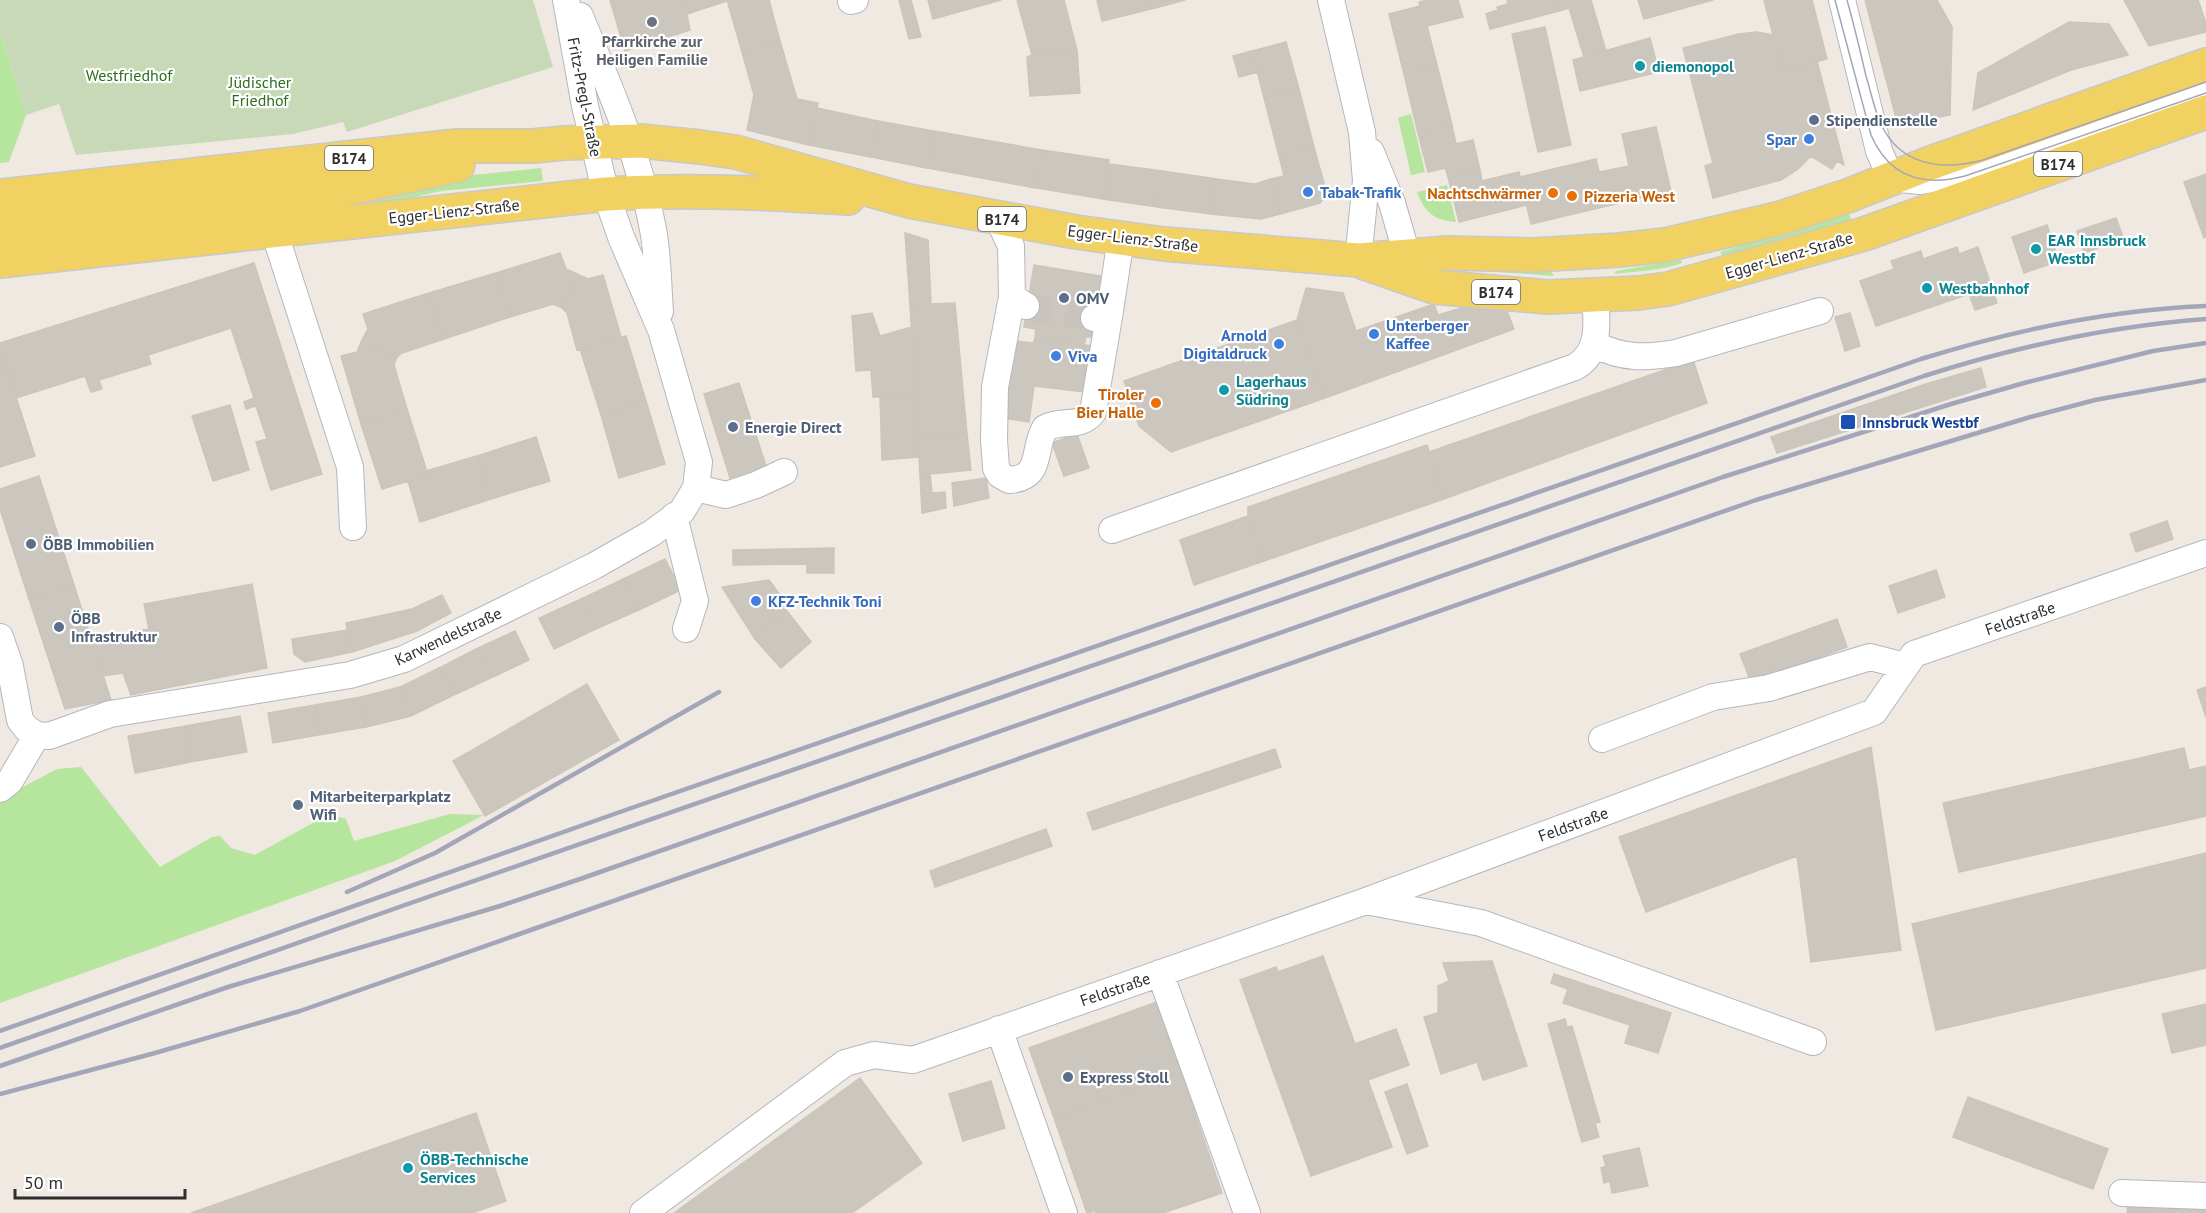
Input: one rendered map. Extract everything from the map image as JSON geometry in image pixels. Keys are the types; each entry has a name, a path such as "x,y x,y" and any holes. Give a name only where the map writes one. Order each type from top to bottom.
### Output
{"main road":[{"name":"Egger-Lienz-Straße","path":"0,196 457,146 533,146 630,141 688,145 735,152 909,201 1121,238 1280,255 1358,260 1448,252 1533,255 1620,250 1665,245 1741,229 1824,205 2068,112 2206,65"},
{"name":"Egger-Lienz-Straße","path":"1358,260 1434,287 1548,297 1638,293 1668,289 1864,234 2206,112"},
{"name":"Egger-Lienz-Straße","path":"0,228 341,190 533,146"},
{"path":"1891,178 1911,217"},
{"name":"Egger-Lienz-Straße","path":"0,261 606,194 770,193 909,201"},
{"path":"1595,295 1593,266 1620,250"}],"street":[{"name":"Fritz-Pregl-Straße","path":"566,0 606,194"},
{"name":"Fritz-Pregl-Straße","path":"573,0 630,141 645,192"},
{"path":"1331,0 1362,132 1366,181 1358,260"},
{"path":"1842,0 1879,151 1891,178 1920,182 1955,175 2206,87"},
{"path":"1362,132 1392,203 1407,255"},
{"path":"1911,217 1955,175"},
{"path":"645,192 656,247 661,330"},
{"path":"606,194 621,237 661,330 699,462 696,488 726,495 784,472"},
{"path":"998,218 1011,246 1020,302 995,387 996,468 1000,476 1009,480 1023,477 1032,469 1045,428 1080,422 1088,419 1093,412 1102,315 1121,238"},
{"path":"274,231 350,467 353,527"},
{"path":"1112,530 1555,375 1583,363 1595,344 1595,295"},
{"path":"1595,344 1620,354 1659,356 1820,312"},
{"name":"Karwendelstraße","path":"38,735 49,736 61,733 110,714 350,675 404,659 594,566 652,533 682,511 696,488"},
{"path":"674,516 695,601 686,629"},
{"name":"Feldstraße","path":"643,1213 845,1063 874,1055 913,1060 1366,901 1874,712 1914,654 2206,553"},
{"path":"0,637 10,666 20,720 27,729 38,735 10,781 0,789"},
{"path":"1602,739 1713,697 1769,688 1870,657 1905,666"},
{"path":"1366,901 1481,923 1814,1042"},
{"path":"1160,973 1247,1213"},
{"path":"999,1029 1065,1213"},
{"path":"2122,1193 2206,1196"}],"green space":[{"name":"Westfriedhof","path":"0,0 533,0 553,67 347,132 343,122 293,134 76,155 59,104 26,115 0,32"},
{"path":"0,32 26,115 9,162 0,163"},
{"path":"1411,114 1425,172 1411,175 1398,118"},
{"path":"541,168 543,181 441,191 371,207 295,217 294,207 473,175"},
{"path":"1447,185 1456,222 1431,214 1423,205 1417,192"},
{"path":"1849,213 1852,222 1737,252 1722,255 1720,252"},
{"path":"1681,260 1682,263 1665,268 1614,274 1616,271"},
{"path":"1460,269 1544,270 1551,271 1554,276"},
{"path":"81,767 160,867 212,837 220,836 231,848 255,855 329,814 346,819 354,841 450,814 484,815 395,861 0,1003 0,802 8,795 57,769"}],"building":[{"name":"Pfarrkirche zur Heiligen Familie","path":"610,0 684,0 690,30 625,51"},
{"path":"684,0 727,0 727,1 687,14"},
{"path":"727,0 769,0 780,41 742,52"},
{"path":"899,0 911,0 921,37 909,39"},
{"path":"928,0 1001,0 933,19"},
{"path":"1017,0 1064,0 1077,50 1032,55"},
{"path":"1097,0 1149,0 1151,9 1102,21"},
{"path":"1149,0 1185,0 1151,9"},
{"path":"1458,0 1463,17 1427,26 1437,65 1404,74 1389,14 1420,6 1419,2"},
{"path":"1507,0 1556,0 1559,11 1490,29 1486,14 1498,10 1497,7 1508,4"},
{"path":"1556,0 1591,0 1606,51 1584,57 1569,8 1559,11"},
{"path":"1638,0 1713,0 1644,19"},
{"path":"1764,0 1812,0 1827,59 1782,70"},
{"path":"1865,0 1937,0 1952,27 1950,115 1898,125"},
{"path":"2124,0 2198,0 2206,23 2206,32 2149,46"},
{"path":"2069,22 2109,24 2128,55 2071,70 1973,110 1978,73"},
{"path":"1545,27 1571,145 1538,152 1512,34"},
{"path":"1756,32 1773,35 1782,70 1817,61 1844,165 1837,161 1832,169 1811,156 1798,169 1781,180 1713,198 1705,166 1713,163 1683,48"},
{"path":"1650,38 1659,72 1580,91 1573,60"},
{"path":"780,41 797,99 818,103 809,145 747,130 754,95 742,52"},
{"path":"1286,42 1299,89 1264,98 1252,51"},
{"path":"1077,50 1080,93 1030,96 1027,57"},
{"path":"1252,51 1258,72 1239,77 1233,56"},
{"path":"1437,65 1452,125 1418,133 1404,74"},
{"path":"1299,89 1314,147 1279,156 1264,98"},
{"path":"817,108 878,121 871,157 809,145"},
{"path":"878,121 934,131 927,168 871,157"},
{"path":"1452,125 1456,144 1473,140 1480,170 1448,177 1445,168 1428,172 1418,133"},
{"path":"1656,127 1671,191 1607,206 1599,172 1629,166 1622,134"},
{"path":"934,131 1042,150 1036,188 927,168"},
{"path":"1314,147 1327,194 1320,203 1280,214 1271,179 1284,176 1279,156"},
{"path":"1042,150 1109,160 1103,199 1036,188"},
{"path":"1596,159 1607,206 1531,224 1520,177"},
{"path":"1109,164 1162,171 1157,207 1103,199"},
{"path":"1480,170 1482,181 1519,172 1527,205 1459,222 1448,177"},
{"path":"1162,171 1216,179 1211,214 1157,207"},
{"path":"2206,174 2206,237 2204,238 2184,182"},
{"path":"1216,179 1255,184 1271,179 1280,214 1261,219 1211,214"},
{"path":"2116,218 2124,239 2084,253 2077,231"},
{"name":"EAR Innsbruck Westbf","path":"2047,225 2059,261 2024,273 2012,237"},
{"path":"905,233 928,240 931,304 910,305"},
{"name":"Westbahnhof","path":"1957,247 1959,254 1978,247 1997,303 1975,310 1969,294 1876,326 1860,281 1894,269 1891,261 1921,251 1923,259"},
{"path":"560,253 566,269 577,274 562,308 553,304 510,317 496,273"},
{"path":"254,263 322,474 271,490 256,442 267,439 256,406 246,409 244,402 254,398 231,328 148,355 151,364 99,380 102,389 91,392 85,376 16,398 0,343"},
{"path":"1034,265 1101,276 1091,337 1086,337 1084,346 1035,338 1036,329 1024,327"},
{"path":"496,273 510,317 444,339 429,293"},
{"path":"577,274 588,279 603,275 621,337 577,350 567,313 562,308"},
{"path":"1306,288 1343,293 1356,331 1434,304 1438,315 1478,303 1505,306 1514,329 1325,398 1297,320"},
{"path":"429,293 444,339 402,353 397,357 362,340 368,329 363,314"},
{"path":"955,303 967,434 918,438 910,305"},
{"path":"872,313 880,336 912,327 916,394 873,397 871,370 856,371 852,316"},
{"path":"1850,313 1860,346 1845,351 1835,317"},
{"name":"Lagerhaus Südring","path":"1297,320 1325,398 1171,452 1139,426 1124,381"},
{"path":"626,336 646,401 601,415 580,349"},
{"path":"1035,338 1091,346 1085,392 1034,386 1029,422 1003,418 1013,341 1033,343"},
{"path":"362,340 397,357 394,365 407,409 361,424 341,356 357,352"},
{"path":"0,347 35,456 0,467"},
{"path":"1693,360 1707,403 1444,499 1429,452"},
{"path":"1981,368 1986,387 1777,453 1771,437 1926,384"},
{"path":"739,383 766,466 730,478 704,394"},
{"path":"916,394 919,457 882,460 880,396"},
{"path":"646,401 665,464 619,478 601,415"},
{"path":"230,405 249,470 213,481 192,416"},
{"path":"407,409 428,475 382,489 361,424"},
{"path":"967,434 971,470 920,475 918,438"},
{"path":"1077,434 1089,468 1064,476 1052,443"},
{"path":"536,437 550,481 491,499 477,456"},
{"path":"1427,445 1444,499 1264,561 1248,516 1248,507"},
{"path":"477,456 491,499 420,522 408,481 428,475 426,471"},
{"path":"930,474 932,493 945,492 946,508 922,513 920,475"},
{"path":"39,476 74,585 29,599 0,509 0,489"},
{"path":"986,478 989,498 954,506 952,483"},
{"path":"1248,516 1264,561 1194,585 1180,540"},
{"path":"2167,521 2173,539 2136,552 2130,534"},
{"path":"834,548 834,573 807,573 807,564 733,565 733,550"},
{"path":"665,559 681,590 639,610 623,579"},
{"path":"1936,570 1945,597 1898,613 1889,586"},
{"path":"623,579 639,610 596,629 581,599"},
{"path":"769,580 789,607 755,639 722,587"},
{"path":"252,584 267,668 131,695 123,673 103,676 92,640 149,629 144,604"},
{"path":"74,585 111,700 65,709 29,599"},
{"path":"442,595 451,613 417,631 352,652 346,623 412,609"},
{"path":"581,599 596,629 554,649 539,618"},
{"path":"787,611 811,642 781,668 755,639"},
{"path":"1837,619 1847,647 1751,682 1740,654"},
{"path":"347,630 352,652 305,662 294,654 292,639"},
{"path":"515,631 529,660 493,677 478,648"},
{"path":"478,648 493,677 454,695 441,667"},
{"path":"441,667 454,695 411,716 400,687"},
{"path":"587,684 619,740 485,816 453,761"},
{"path":"400,687 411,716 366,727 361,697"},
{"path":"2206,687 2206,717 2197,690"},
{"path":"361,697 366,727 319,735 314,705"},
{"path":"314,705 319,735 273,743 268,713"},
{"path":"240,716 247,752 191,762 185,726"},
{"path":"185,726 191,762 135,773 128,736"},
{"path":"1871,747 1901,950 1811,962 1797,856 1646,912 1619,837"},
{"path":"2184,748 2189,770 2206,766 2206,816 1959,872 1943,803"},
{"path":"1275,749 1281,767 1093,830 1087,813"},
{"path":"1046,829 1052,846 935,887 930,871"},
{"path":"2206,853 2206,968 1936,1030 1912,924"},
{"path":"1323,956 1355,1044 1396,1029 1409,1065 1368,1080 1392,1147 1311,1176 1240,980 1276,967 1278,972"},
{"path":"1492,961 1527,1066 1483,1080 1477,1062 1441,1074 1424,1017 1438,1013 1438,986 1449,981 1443,963"},
{"path":"1554,974 1671,1013 1658,1053 1625,1043 1630,1025 1563,1003 1568,989 1551,983"},
{"path":"1157,1002 1181,1072 1054,1118 1029,1048"},
{"path":"2206,1004 2206,1045 2172,1053 2162,1014"},
{"path":"1565,1019 1567,1027 1572,1026 1600,1122 1595,1123 1599,1137 1582,1142 1548,1024"},
{"path":"1181,1072 1222,1193 1163,1213 1096,1213 1095,1211 1087,1213 1054,1118"},
{"path":"860,1078 922,1163 852,1213 674,1213"},
{"path":"991,1081 1005,1128 963,1141 949,1094"},
{"path":"1407,1084 1428,1146 1407,1154 1385,1092"},
{"path":"1968,1097 2108,1149 2093,1189 1953,1137"},
{"name":"ÖBB-Technische Services","path":"476,1113 506,1201 472,1213 191,1213"},
{"path":"1639,1148 1648,1186 1612,1193 1610,1181 1604,1183 1601,1168 1606,1166 1603,1156"},
{"path":"2128,1203 2206,1207 2206,1213 2127,1213"}],"tunnel":[{"path":"1027,307 1094,318"}],"tram line":[{"path":"1835,0 1871,135 1887,161 1909,175 1922,179 1950,179 1965,176 2206,93"},
{"path":"1847,0 1874,106 1881,124 1899,149 1924,162 1953,165 1983,160 2206,82"}],"railway":[{"path":"0,1031 620,812 1921,359 1991,339 2062,323 2133,312 2206,306"},
{"path":"0,1048 1924,376 2064,339 2099,332 2206,319"},
{"path":"0,1066 228,987 500,906 583,878 1723,477 2024,383 2153,351 2206,343"},
{"path":"0,1094 155,1053 300,1011 1756,500 2027,418 2095,400 2206,380"},
{"path":"347,892 435,853 719,692"}],"place":[{"name":"Pfarrkirche zur Heiligen Familie","path":"652,22"},
{"name":"diemonopol","path":"1640,66"},
{"name":"Stipendienstelle","path":"1814,120"},
{"name":"Spar","path":"1809,139"},
{"name":"Tabak-Trafik","path":"1308,192"},
{"name":"Nachtschwärmer","path":"1553,193"},
{"name":"Pizzeria West","path":"1572,196"},
{"name":"EAR Innsbruck Westbf","path":"2036,249"},
{"name":"Westbahnhof","path":"1927,288"},
{"name":"OMV","path":"1064,298"},
{"name":"Unterberger Kaffee","path":"1374,334"},
{"name":"Arnold Digitaldruck","path":"1279,344"},
{"name":"Viva","path":"1056,356"},
{"name":"Lagerhaus Südring","path":"1224,390"},
{"name":"Tiroler Bier Halle","path":"1156,403"},
{"name":"Innsbruck Westbf","path":"1848,422"},
{"name":"Energie Direct","path":"733,427"},
{"name":"ÖBB Immobilien","path":"31,544"},
{"name":"KFZ-Technik Toni","path":"756,601"},
{"name":"ÖBB Infrastruktur","path":"59,627"},
{"name":"Mitarbeiterparkplatz Wifi","path":"298,805"},
{"name":"Express Stoll","path":"1068,1077"},
{"name":"ÖBB-Technische Services","path":"408,1168"}],"park label":[{"name":"Jüdischer Friedhof","path":"260,91"}]}
